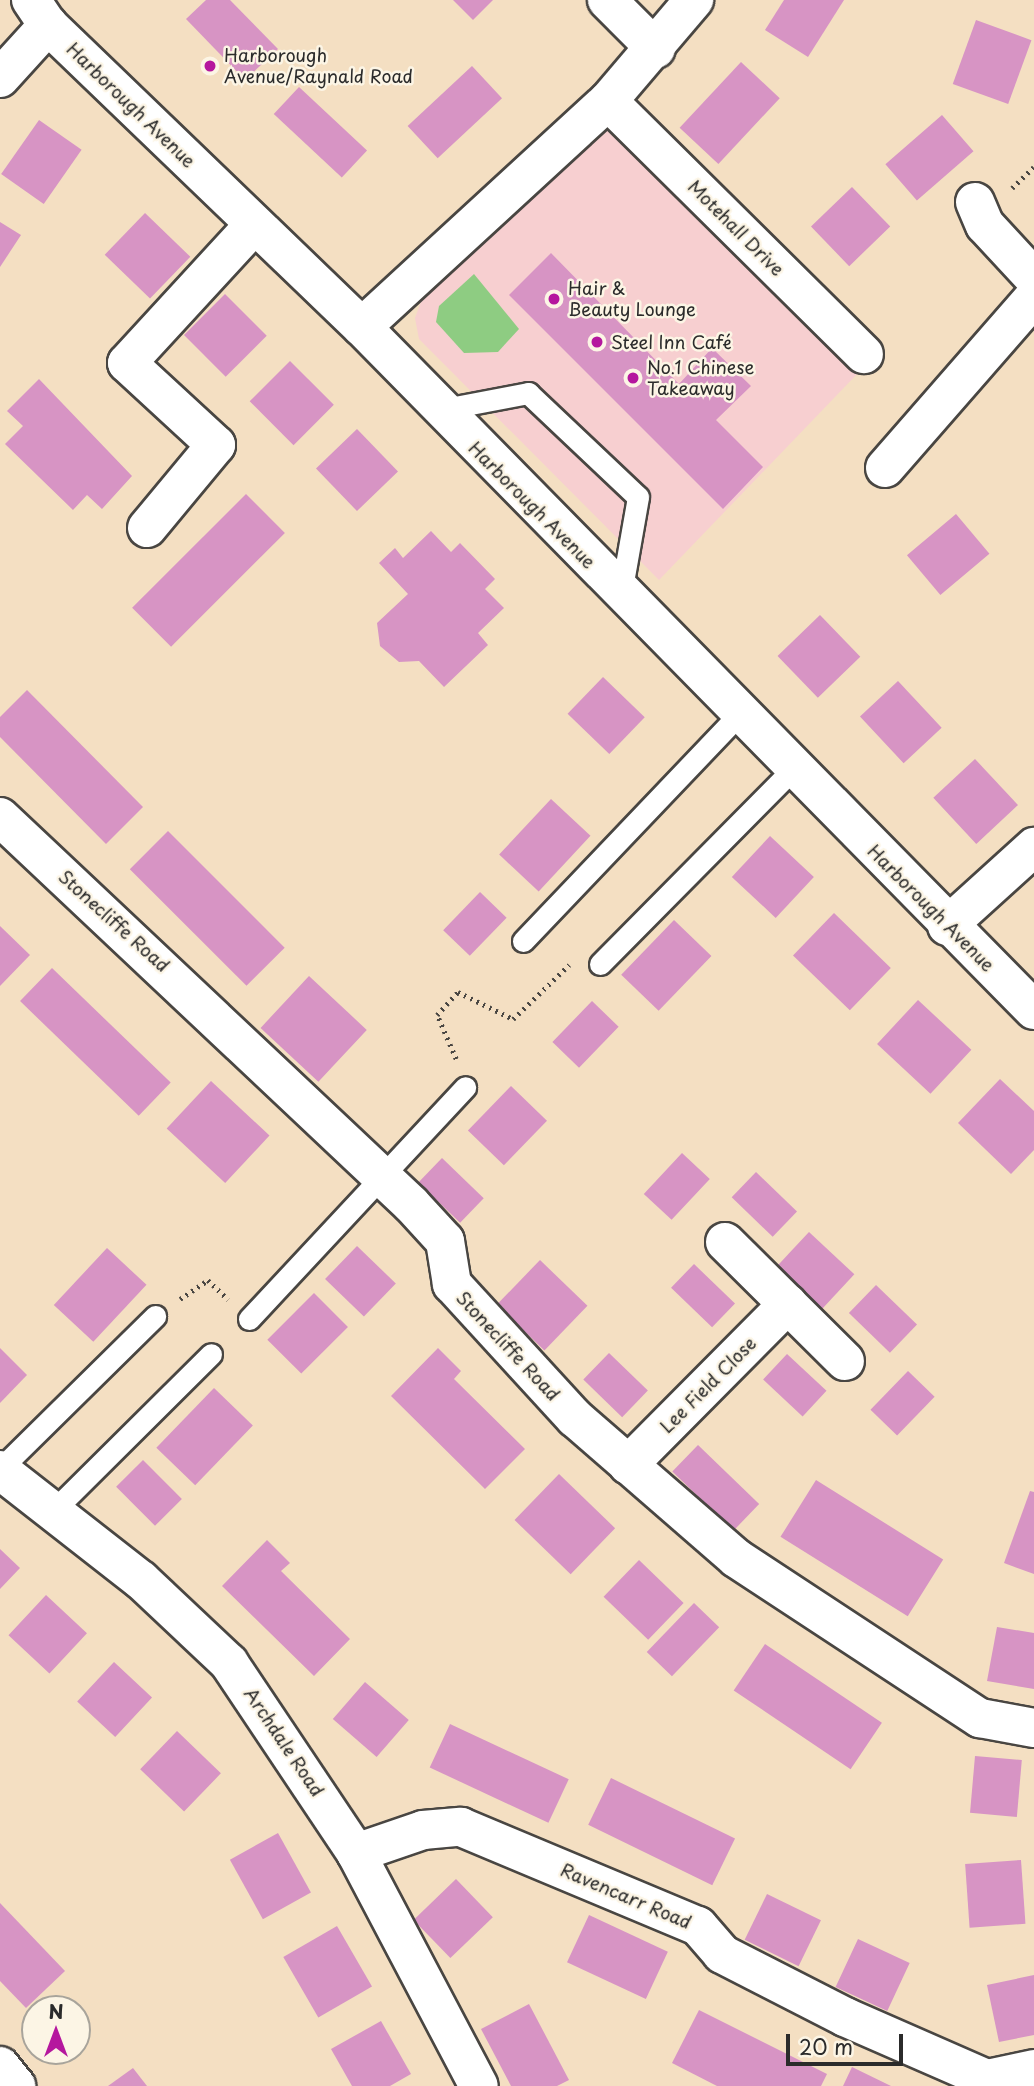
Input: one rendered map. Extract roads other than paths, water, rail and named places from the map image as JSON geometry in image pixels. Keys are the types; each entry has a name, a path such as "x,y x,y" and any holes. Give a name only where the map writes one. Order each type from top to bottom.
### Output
{"street":[{"path":"607,0 656,49"},
{"path":"362,327 608,101 656,49 694,0"},
{"path":"0,78 40,12"},
{"name":"Harborough Avenue","path":"40,12 254,225 362,327 439,410 947,926 1034,1010"},
{"name":"Motehall Drive","path":"608,101 864,354"},
{"path":"975,202 992,234 1034,278"},
{"path":"147,527 216,445 127,363 254,225"},
{"path":"885,468 1034,297"},
{"name":"Stonecliffe Road","path":"0,817 235,1032 444,1241 452,1284 575,1418 628,1465 736,1558 922,1681 980,1718 1034,1728"},
{"path":"947,926 1034,847"},
{"path":"725,1242 845,1361"},
{"name":"Lee Field Close","path":"628,1465 788,1304"},
{"name":"Archdale Road","path":"0,1470 159,1596 229,1663 356,1853 480,2086"},
{"name":"Ravencarr Road","path":"356,1853 424,1829 461,1827 698,1926 734,1960 987,2079 1034,2069"},
{"path":"0,2066 16,2086"}],"lane":[{"path":"439,410 528,393 638,497 621,593"},
{"path":"523,941 740,713"},
{"path":"600,964 793,769"},
{"path":"249,1319 379,1175 465,1087"},
{"path":"0,1470 155,1316"},
{"path":"51,1512 211,1354"}],"place":[{"name":"Harborough Avenue/Raynald Road","path":"210,66"},
{"name":"Hair & Beauty Lounge","path":"554,299"},
{"name":"Steel Inn Café","path":"597,342"},
{"name":"No.1 Chinese Takeaway","path":"633,378"}]}
